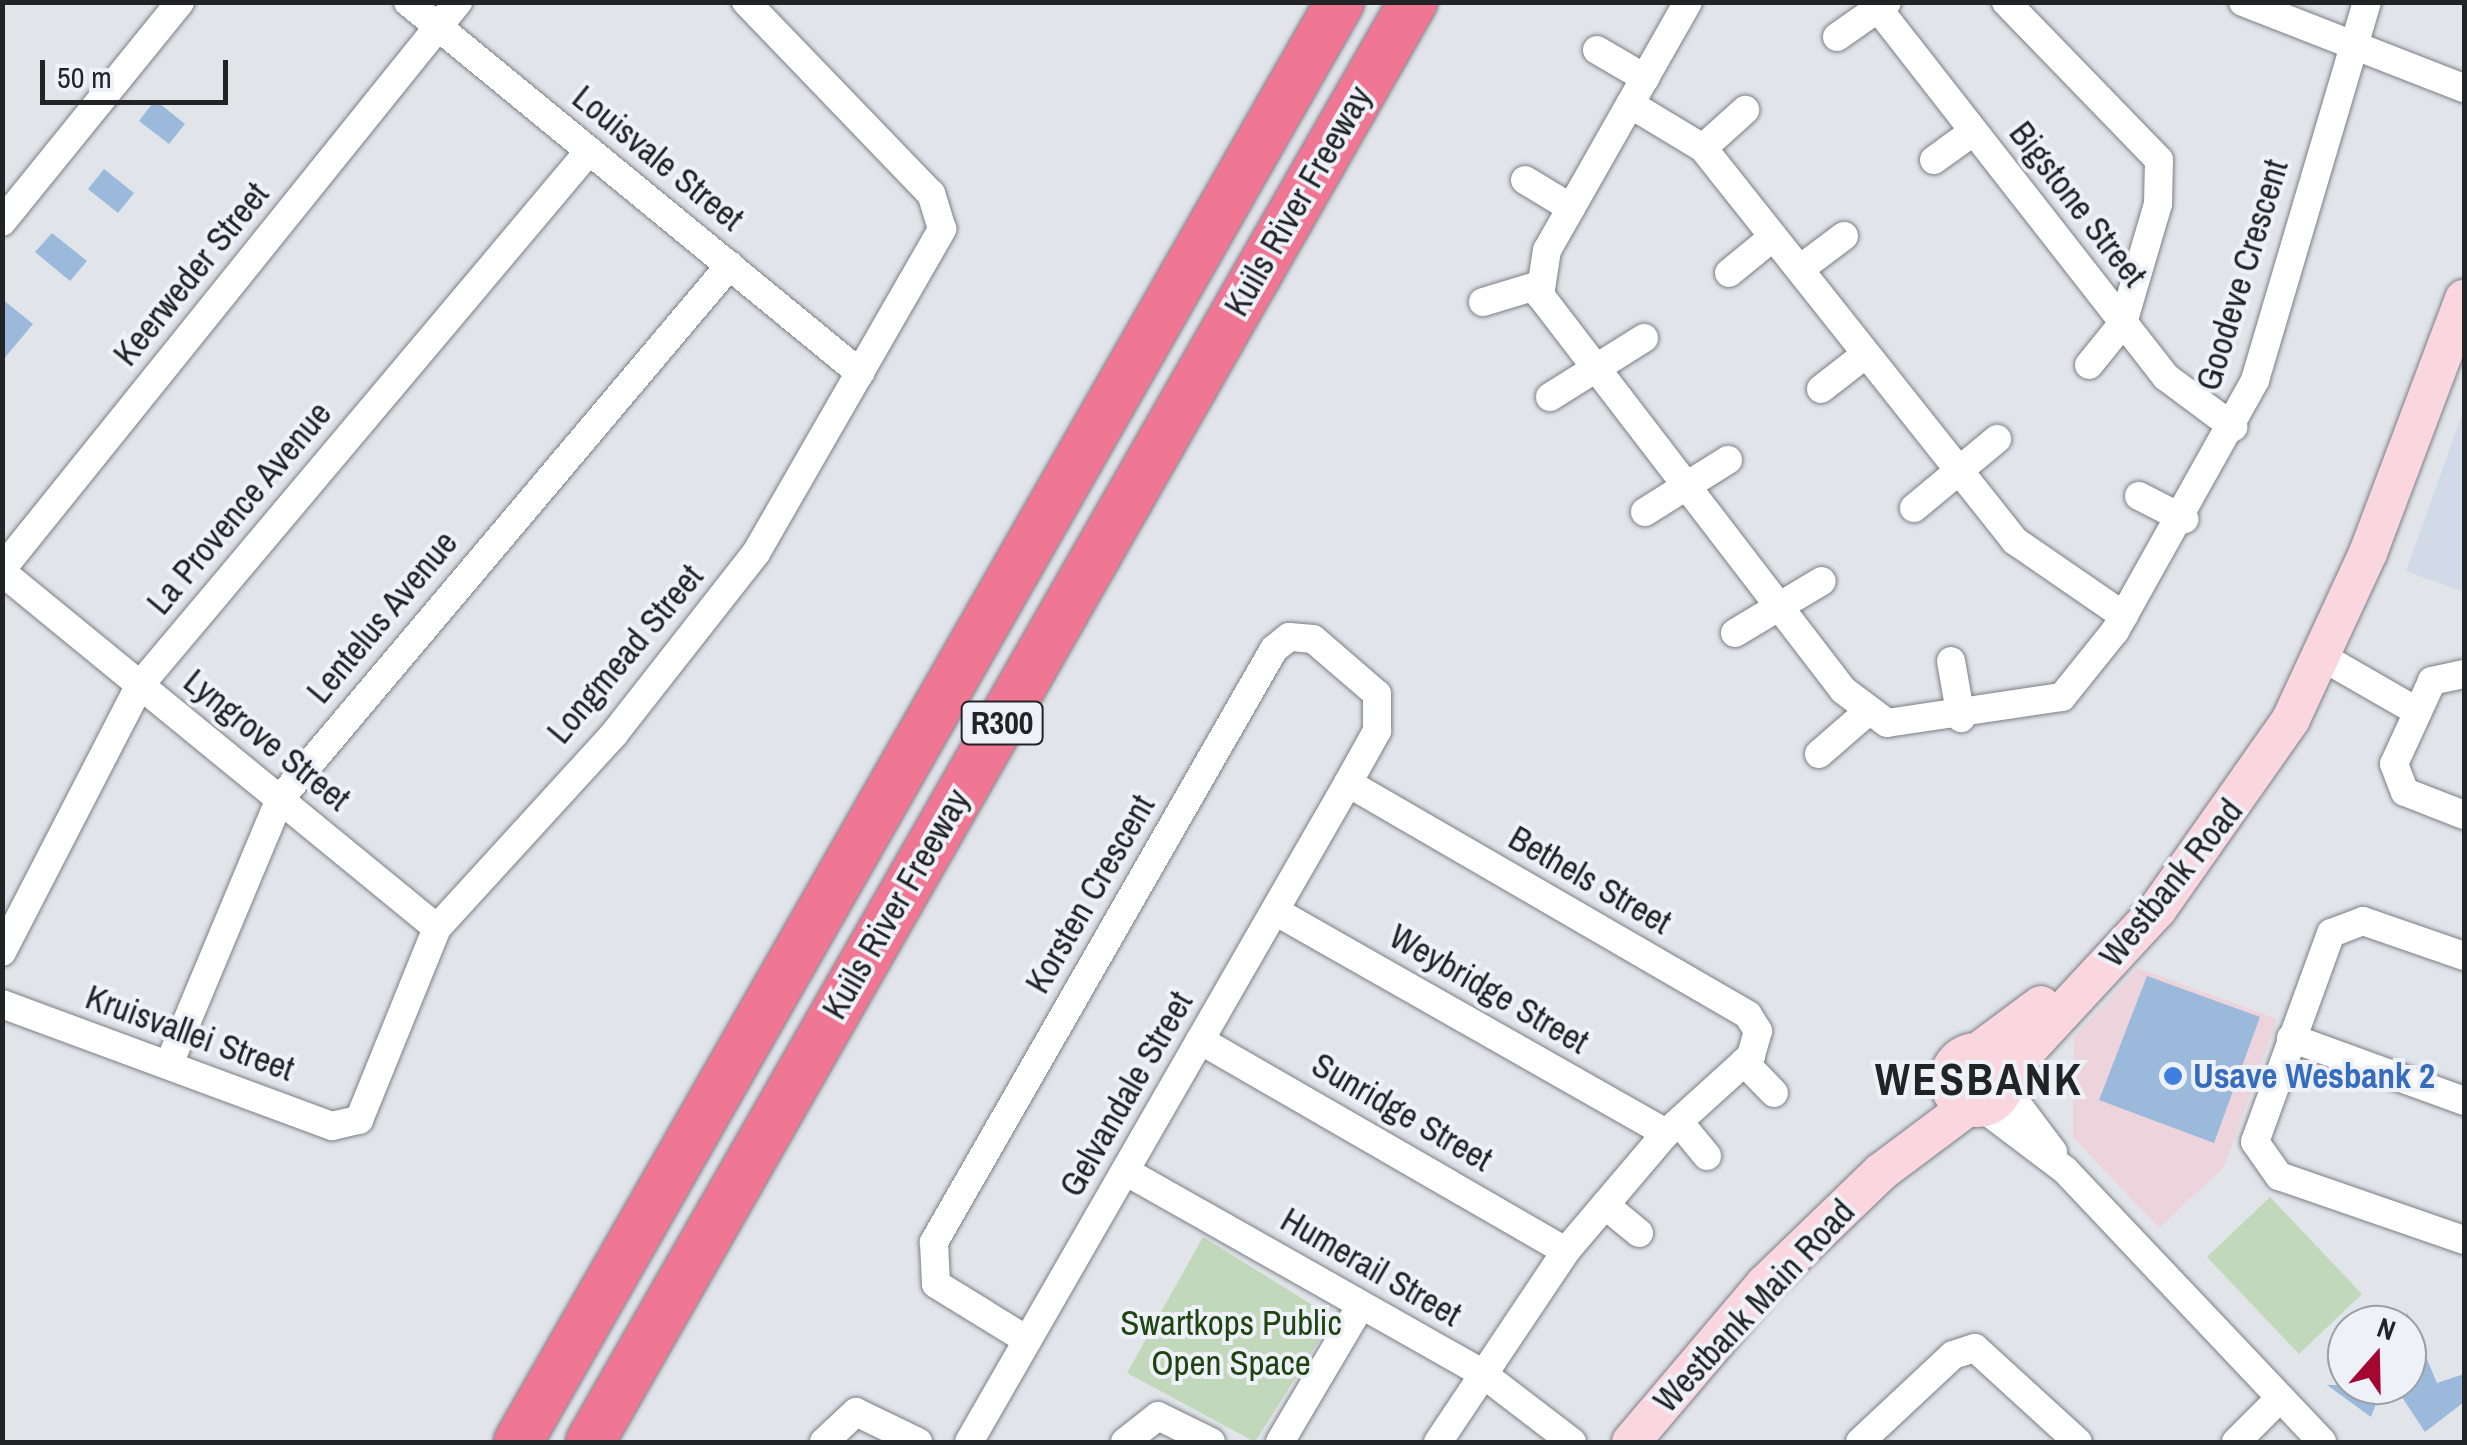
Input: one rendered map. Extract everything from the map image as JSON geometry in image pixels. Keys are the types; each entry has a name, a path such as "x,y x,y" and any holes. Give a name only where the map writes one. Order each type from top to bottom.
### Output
{"highway":[{"name":"Kuils River Freeway","path":"518,1442 1340,2"},
{"name":"Kuils River Freeway","path":"590,1442 1413,2"}],"street":[{"path":"2,222 180,2"},
{"name":"Louisvale Street","path":"408,2 860,373"},
{"name":"Keerweder Street","path":"2,570 458,2"},
{"name":"Longmead Street","path":"351,1126 437,928 614,734 735,581 860,373 944,216 746,2"},
{"path":"1484,302 1539,285 1572,208 1688,2"},
{"path":"2006,2 2159,160 2158,204 2123,323"},
{"path":"2243,2 2464,88"},
{"name":"Goodeve Crescent","path":"1865,714 1887,723 1961,718 2062,697 2124,616 2184,519 2233,427 2264,350 2349,45 2366,2"},
{"name":"Bigstone Street","path":"1837,37 1879,5 1973,132 2180,393 2233,427"},
{"path":"1597,50 1645,78"},
{"path":"1630,104 1703,148 2015,541 2124,616"},
{"path":"1703,148 1744,110"},
{"name":"Bigstone Street","path":"1934,160 1973,132"},
{"name":"La Provence Avenue","path":"2,952 140,685 589,151"},
{"path":"1524,180 1572,208"},
{"path":"1800,269 1844,236"},
{"path":"1728,273 1774,237"},
{"name":"Lentelus Avenue","path":"169,1064 280,799 730,265"},
{"path":"1539,285 1592,370 1865,714 1819,754"},
{"name":"Westbank Road","path":"1982,1085 2183,877 2291,719 2368,553 2464,298"},
{"name":"Bigstone Street","path":"2089,365 2123,323"},
{"path":"1550,397 1644,338"},
{"path":"1821,389 1866,354"},
{"path":"1914,508 1997,439"},
{"path":"1645,512 1728,460"},
{"path":"2139,496 2184,519"},
{"name":"Lyngrove Street","path":"2,570 437,928"},
{"path":"1735,633 1822,580"},
{"name":"Korsten Crescent","path":"1028,1340 936,1284 934,1242 1288,637 1319,643 1380,702 1380,724 1348,783"},
{"path":"1951,660 1961,718"},
{"path":"2314,664 2414,709"},
{"path":"2464,674 2436,676 2414,709 2394,764 2398,782 2464,814"},
{"name":"Gelvandale Street","path":"969,1442 1348,783"},
{"name":"Bethels Street","path":"1348,783 1748,1015 1758,1040 1744,1062"},
{"name":"Weybridge Street","path":"1275,911 1672,1128"},
{"path":"2464,956 2375,924 2340,926 2325,942 2256,1133 2264,1166 2464,1240"},
{"name":"Kruisvallei Street","path":"2,1004 351,1126"},
{"path":"2291,1038 2464,1101"},
{"name":"Sunridge Street","path":"1200,1040 1566,1251"},
{"path":"1438,1442 1479,1371 1566,1251 1672,1128 1744,1062 1774,1094"},
{"path":"1982,1085 2322,1442"},
{"name":"Westbank Main Road","path":"1631,1442 1701,1353 1880,1172 1982,1085"},
{"path":"1672,1128 1707,1156"},
{"name":"Humerail Street","path":"1125,1171 1479,1371 1572,1442"},
{"path":"1605,1206 1639,1234"},
{"path":"1280,1442 1362,1305"},
{"path":"1860,1442 1953,1354 1975,1348 2078,1442"},
{"path":"2236,1442 2280,1398"},
{"path":"824,1442 856,1412 918,1442"},
{"path":"1125,1442 1158,1416 1211,1442"}],"shaded area":[{"path":"2464,409 2464,592 2406,571"},
{"path":"2138,968 2277,1019 2224,1167 2159,1228 2073,1137 2074,1037"}],"green space":[{"path":"2270,1197 2362,1294 2350,1305 2327,1305 2327,1327 2299,1354 2207,1257"},
{"name":"Swartkops Public Open Space","path":"1203,1237 1327,1314 1328,1326 1255,1442 1127,1373"}],"building":[{"path":"155,100 185,124 169,144 139,121"},
{"path":"104,169 134,193 118,213 88,189"},
{"path":"52,233 87,261 70,281 35,252"},
{"path":"2,299 33,324 2,361"},
{"name":"Usave Wesbank 2","path":"2147,976 2260,1017 2214,1143 2099,1100"},
{"path":"2427,1359 2437,1383 2464,1374 2464,1402 2425,1432 2407,1405 2427,1405"},
{"path":"2354,1405 2376,1405 2371,1417"}],"place":[{"name":"Usave Wesbank 2","path":"2173,1076"}],"district":[{"name":"WESBANK","path":"1979,1079"}]}
